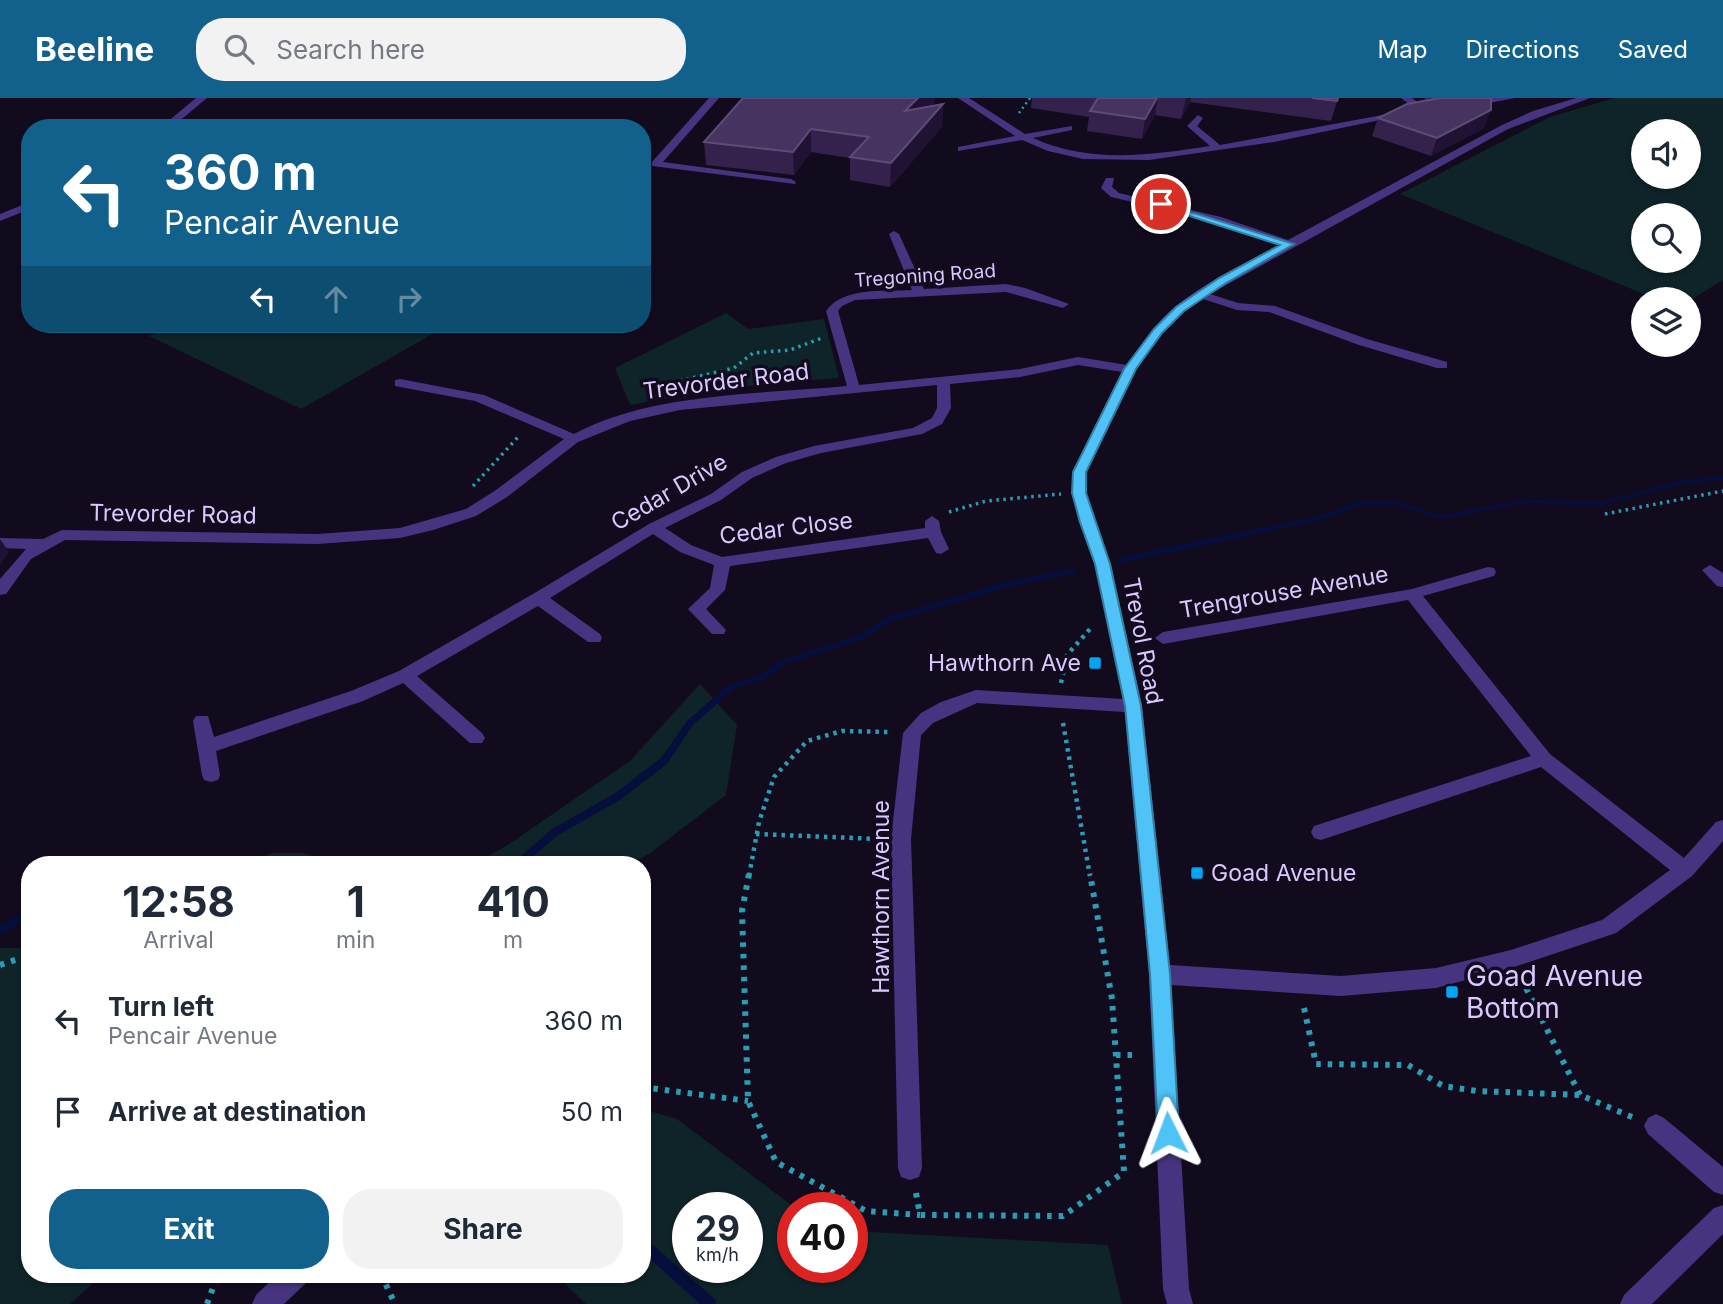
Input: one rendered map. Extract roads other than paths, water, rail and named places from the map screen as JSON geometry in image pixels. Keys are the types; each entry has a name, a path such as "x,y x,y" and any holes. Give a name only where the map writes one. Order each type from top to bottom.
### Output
{"street":[{"path":"176,119 202,98"},
{"path":"713,98 656,164 791,182"},
{"path":"963,98 1026,138 1066,153 1110,160 1218,148 1437,109"},
{"path":"1406,98 1424,111"},
{"path":"1463,105 1510,98"},
{"name":"Trevol Road","path":"1180,1304 1160,974 1133,706 1102,564 1086,522 1079,493 1080,472 1130,369 1158,331 1180,309 1289,244 1505,127 1536,113 1585,98"},
{"path":"1198,118 1192,127 1218,148"},
{"path":"961,149 1069,128"},
{"path":"1110,180 1106,188 1115,195 1217,219 1289,244"},
{"path":"0,218 21,209"},
{"path":"894,234 919,292"},
{"name":"Tregoning Road","path":"854,389 832,311 838,303 853,297 1006,288 1021,290 1063,304"},
{"path":"1202,295 1237,306 1271,309 1363,342 1442,365"},
{"name":"Trevorder Road","path":"0,590 26,555 62,535 342,540 392,536 458,518 493,498 575,439 630,416 686,405 1020,373 1078,361 1130,369"},
{"name":"Cedar Drive","path":"206,747 357,696 405,675 539,598 654,527 716,497 747,475 781,460 819,449 917,431 937,421 944,408 943,379"},
{"path":"400,383 478,398 575,439"},
{"name":"Cedar Close","path":"654,527 685,550 702,558 722,562 932,526 941,550"},
{"path":"0,543 43,544"},
{"path":"718,630 696,609 717,592 721,583 722,562"},
{"path":"1710,570 1723,582"},
{"name":"Trengrouse Avenue","path":"1163,638 1412,594 1488,572"},
{"name":"Trengrouse Avenue","path":"1412,594 1544,759 1685,870"},
{"path":"539,598 594,638"},
{"path":"405,675 477,738"},
{"name":"Hawthorn Avenue","path":"910,1168 901,839 912,733 927,718 976,696 1133,706"},
{"path":"202,721 211,775"},
{"path":"1321,831 1544,759"},
{"path":"1160,974 1341,986 1436,978 1609,927 1685,870 1723,828"},
{"path":"1656,1126 1723,1183"},
{"path":"1633,1304 1723,1217"},
{"path":"265,1304 287,1283"}],"waterway":[{"path":"1121,560 1330,516 1355,504 1396,503 1441,517 1527,501 1600,504 1682,482 1723,478"},
{"path":"527,856 555,832 617,797 664,761 690,723 731,687 762,677 783,662 861,637 889,619 1009,584 1074,571"},
{"path":"0,930 21,918"},
{"path":"651,1251 710,1304"}],"place":[{"name":"Hawthorn Ave","path":"1095,663"},
{"name":"Goad Avenue","path":"1197,873"},
{"name":"Goad Avenue Bottom","path":"1452,992"}]}
